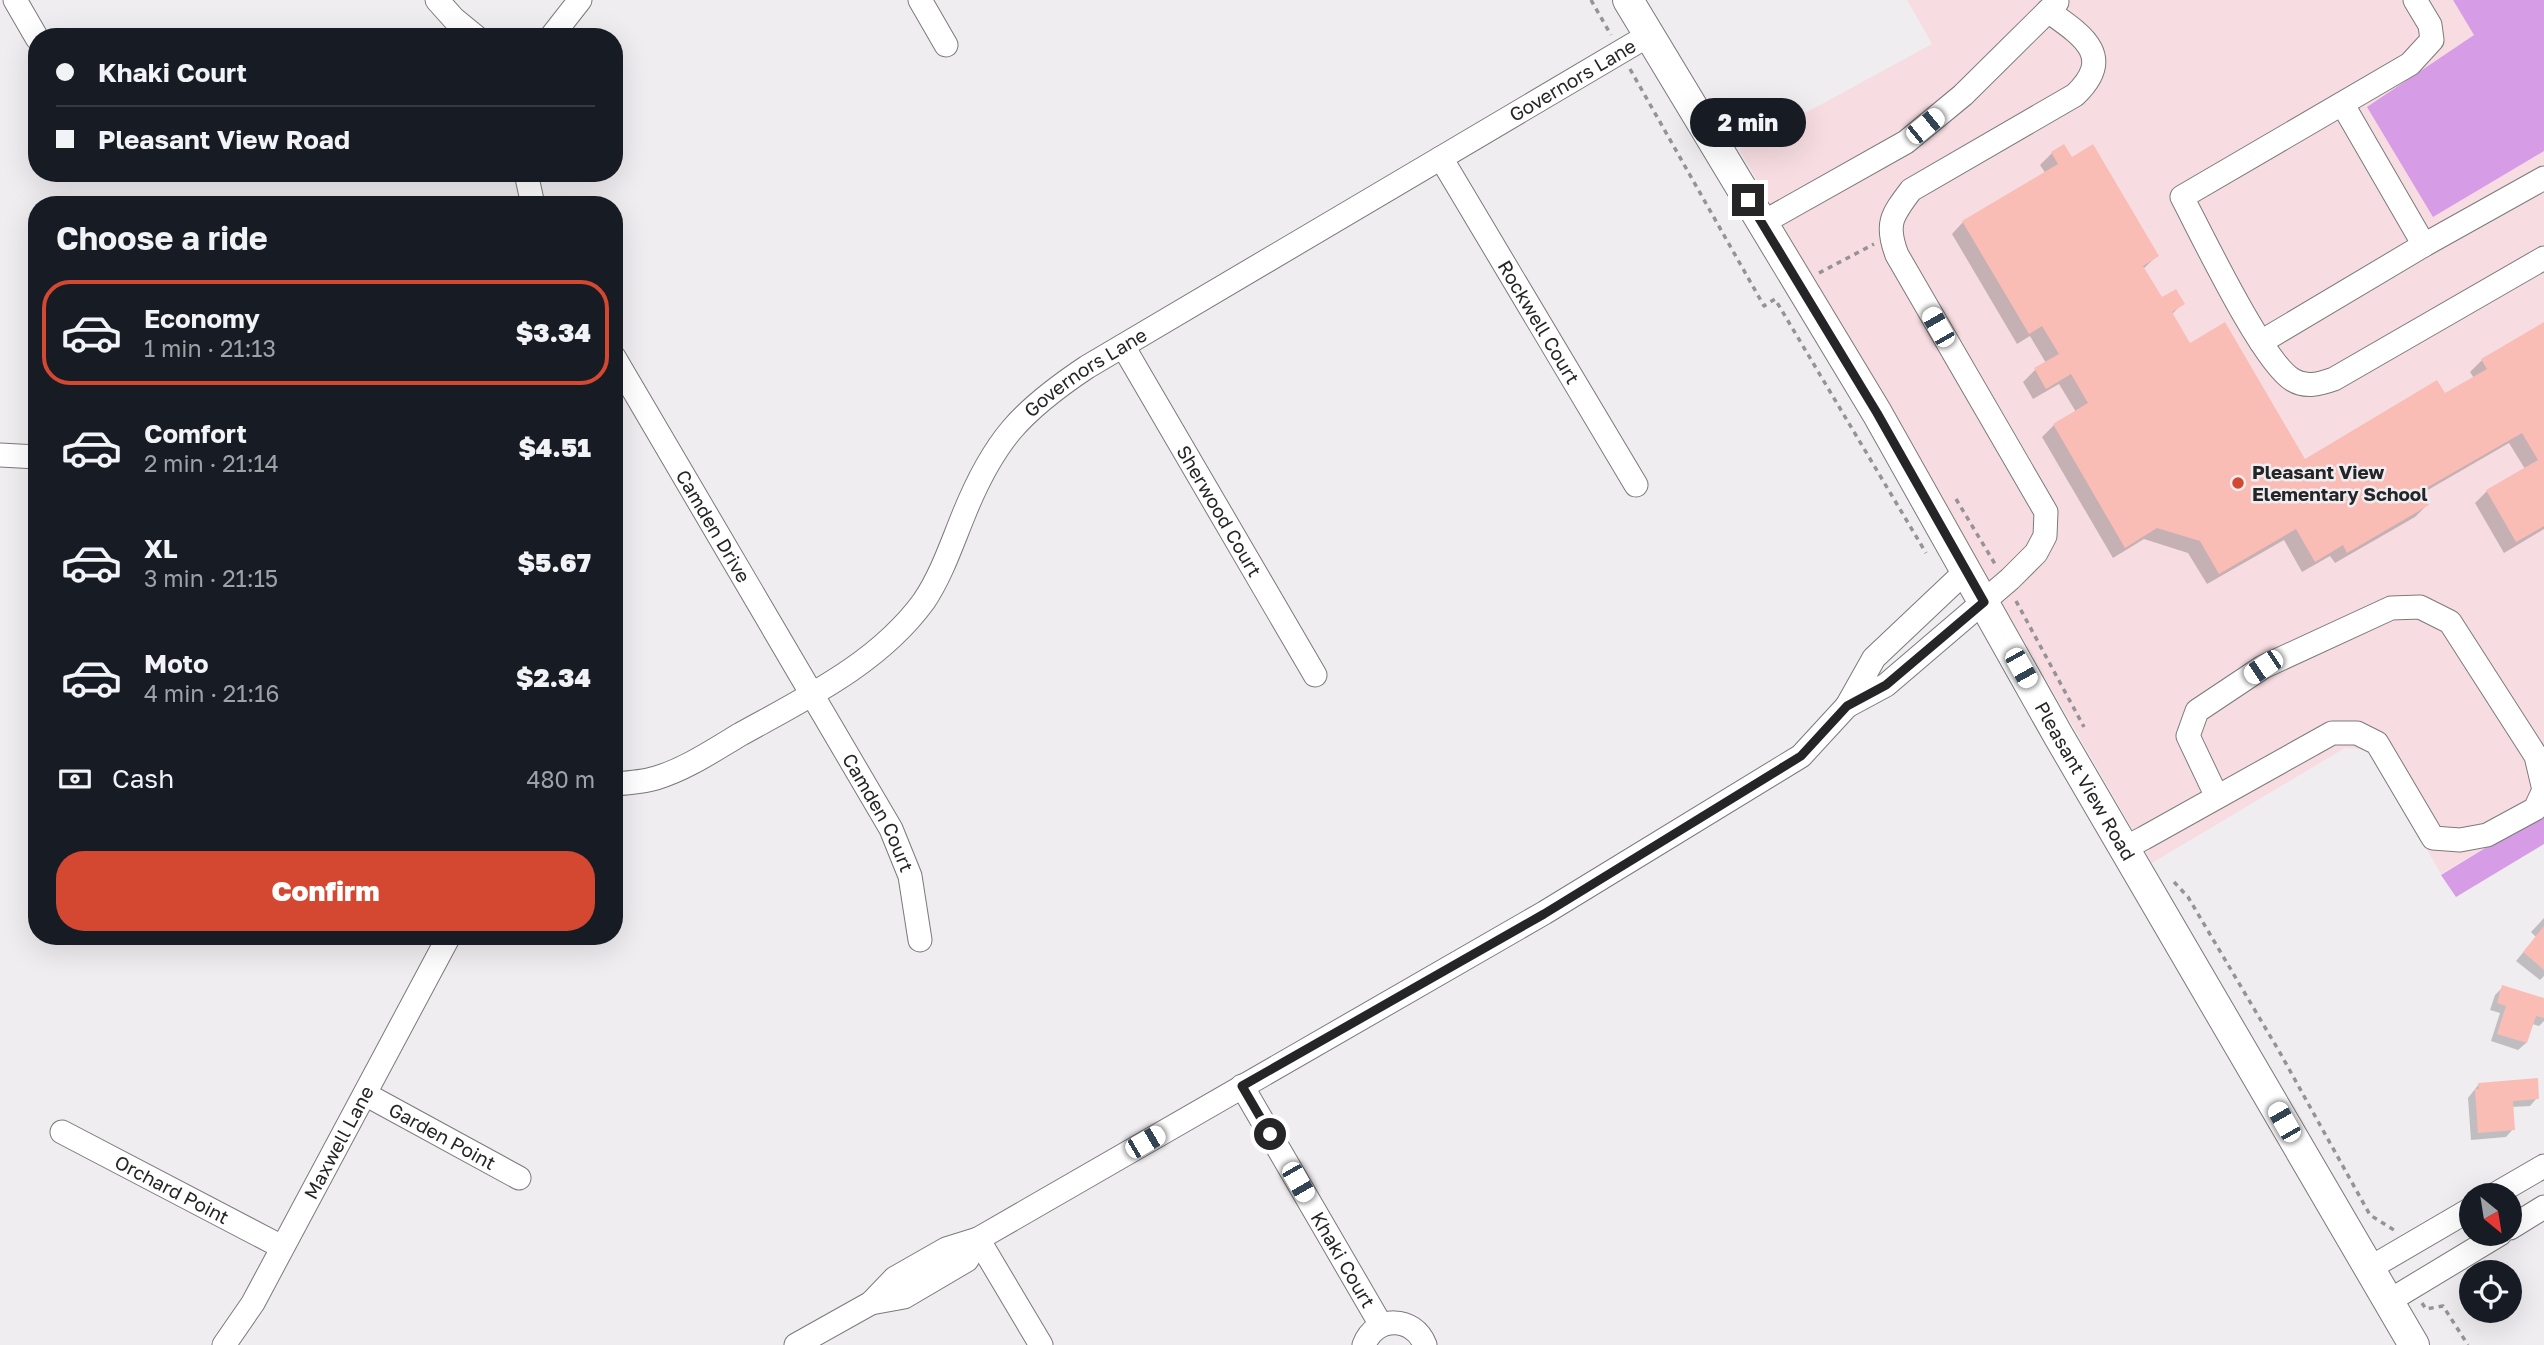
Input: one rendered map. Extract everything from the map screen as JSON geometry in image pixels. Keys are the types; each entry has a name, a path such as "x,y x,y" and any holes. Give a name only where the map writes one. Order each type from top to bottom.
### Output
{"main road":[{"name":"Pleasant View Road","path":"1628,0 1877,413 2125,848 2414,1345"}],"street":[{"path":"15,0 31,28"},
{"path":"437,0 465,28"},
{"path":"558,28 580,0"},
{"path":"919,0 946,45"},
{"path":"2415,0 2430,25 2432,40 2410,64 2182,197 2261,342 2277,366 2293,380 2314,386 2334,379 2544,258"},
{"path":"1762,223 1906,142 1963,95 2053,5 2081,33 2093,54 2095,68 2089,82 2075,95 1911,190 1893,214 1890,236 1897,255 2046,512 2045,537 2036,553 1984,602 1886,685 1847,706"},
{"name":"Governors Lane","path":"623,783 654,779 678,770 856,667 890,639 924,600 951,551 963,516 990,457 1012,428 1046,394 1649,35"},
{"path":"2343,105 2424,245"},
{"name":"Rockwell Court","path":"1441,158 1636,485"},
{"path":"2261,342 2424,245 2544,178"},
{"name":"Sherwood Court","path":"1123,346 1315,675"},
{"name":"Camden Drive","path":"623,372 812,694"},
{"path":"0,455 28,457"},
{"path":"796,1345 871,1303 895,1278 946,1249 978,1239 1544,914 1801,756 1847,706 1874,658 1966,571"},
{"path":"2125,848 2217,797 2332,733 2357,733 2377,743 2433,838 2460,840 2487,835 2535,810 2544,790 2536,757 2450,622 2420,607 2391,608 2286,656 2263,667 2197,711 2188,736 2217,797"},
{"name":"Camden Court","path":"812,694 902,852 910,876 920,940"},
{"name":"Maxwell Lane","path":"224,1345 253,1303 444,945"},
{"name":"Khaki Court","path":"1242,1086 1381,1325"},
{"name":"Garden Point","path":"365,1094 519,1178"},
{"name":"Orchard Point","path":"62,1132 282,1247"},
{"path":"2515,1183 2544,1167"},
{"path":"2522,1221 2544,1207"},
{"path":"2370,1268 2459,1216"},
{"path":"978,1239 1041,1345"},
{"path":"2389,1301 2480,1246"},
{"name":"Khaki Court","path":"1364,1345 1373,1330 1381,1325 1401,1323 1419,1333 1425,1345"}],"path":[{"path":"1591,0 1764,306 1775,299 1928,557"},
{"path":"1820,273 1890,236"},
{"path":"1956,499 2006,583 2089,736"},
{"path":"2169,877 2188,897 2279,1051 2370,1215"}],"shaded area":[{"name":"Pleasant View Elementary School","path":"1907,0 2453,0 2475,35 2433,217 2544,151 2544,812 2441,874 2369,750 2345,748 2152,863 1739,149 1932,44"},
{"path":"2453,0 2544,0 2544,151 2433,217 2367,107 2474,35"},
{"path":"2544,812 2544,844 2456,897 2441,875"}],"building":[{"path":"2064,144 2072,157 2093,144 2159,256 2143,266 2162,297 2176,289 2185,304 2172,312 2190,343 2225,322 2305,459 2437,380 2445,393 2487,369 2481,359 2544,322 2544,526 2516,542 2486,490 2538,460 2522,433 2421,491 2429,505 2347,553 2343,545 2315,562 2296,529 2219,574 2200,541 2157,528 2125,548 2053,424 2088,403 2071,374 2046,389 2034,368 2059,354 2042,326 2029,334 1962,221 2058,164 2051,152"},
{"path":"2544,926 2544,970 2523,952"},
{"path":"2502,985 2544,998 2544,1018 2536,1016 2527,1043 2497,1034 2506,1006 2497,1003"},
{"path":"2538,1078 2539,1099 2513,1101 2515,1130 2478,1133 2475,1089 2479,1089 2478,1083"}],"place":[{"name":"Pleasant View Elementary School","path":"2238,483"}],"route":[{"path":"1270,1134 1242,1086 1544,914 1801,756 1847,706 1886,685 1984,602 1877,413 1748,200"}]}
